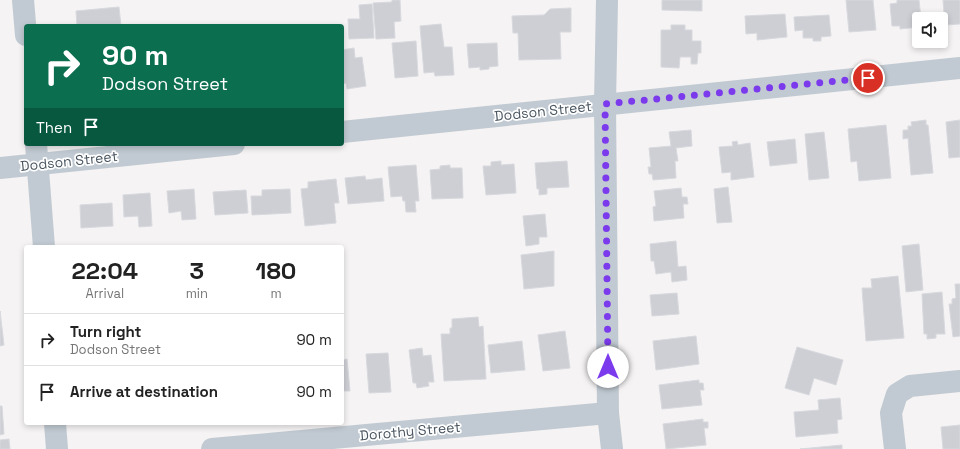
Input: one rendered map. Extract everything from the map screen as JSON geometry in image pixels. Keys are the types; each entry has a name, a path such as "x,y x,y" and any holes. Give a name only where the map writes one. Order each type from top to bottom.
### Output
{"street":[{"path":"23,0 25,24"},
{"path":"607,0 605,104 608,413 612,449"},
{"name":"Dodson Street","path":"344,132 960,68"},
{"name":"Dodson Street","path":"0,168 37,154 195,146"},
{"path":"37,154 44,245"},
{"path":"895,449 891,413 898,394 910,386 960,381"},
{"name":"Dorothy Street","path":"212,449 608,413"},
{"path":"55,425 57,449"}],"building":[{"path":"392,0 400,0 401,21 394,22 395,38 376,39 373,3 392,2"},
{"path":"662,0 702,0 702,11 662,10"},
{"path":"846,0 873,0 876,30 849,32"},
{"path":"897,0 919,0 920,12 912,12 912,28 900,29 900,26 892,26 890,4 897,3"},
{"path":"943,0 960,0 960,24 948,25 948,12 944,12"},
{"path":"372,4 374,38 349,39 348,19 360,19 359,5"},
{"path":"119,7 121,24 77,24 76,11"},
{"path":"571,8 571,32 560,32 561,59 519,60 518,33 513,33 512,16 544,15 550,9"},
{"path":"785,14 787,37 757,40 757,33 746,34 745,16"},
{"path":"829,15 831,36 821,37 821,41 813,41 813,38 803,38 803,30 795,31 794,17"},
{"path":"441,24 444,47 452,47 454,75 435,76 434,72 424,73 420,26"},
{"path":"671,25 685,25 685,30 692,30 692,41 701,41 701,53 698,53 697,64 691,64 691,57 680,57 679,68 661,67 661,30 671,30"},
{"path":"416,41 418,76 395,78 392,43"},
{"path":"497,43 498,66 480,70 480,67 469,68 467,44"},
{"path":"354,48 355,58 362,57 366,86 347,89 346,83 344,84 344,50"},
{"path":"926,120 926,125 928,125 933,173 911,175 908,138 903,139 903,130 908,130 908,126 912,126 911,122"},
{"path":"960,120 960,157 949,158 946,122"},
{"path":"886,125 891,178 859,181 857,161 851,162 848,129"},
{"path":"691,130 692,146 676,148 678,161 675,161 676,178 653,180 652,174 649,174 648,167 651,167 649,148 671,146 669,132"},
{"path":"824,132 829,178 809,180 805,134"},
{"path":"795,139 797,163 770,166 767,142"},
{"path":"737,141 738,145 750,143 754,177 731,180 731,172 722,173 719,147 733,146 732,142"},
{"path":"501,161 501,165 514,164 516,193 486,195 483,166 491,166 491,162"},
{"path":"567,161 569,187 547,188 547,194 539,195 539,189 537,189 535,163"},
{"path":"416,165 419,201 415,201 416,212 406,212 405,201 403,201 402,196 391,197 388,167"},
{"path":"450,165 450,168 462,168 463,198 432,199 430,170 440,169 440,166"},
{"path":"365,176 366,180 382,178 384,201 348,204 345,178"},
{"path":"336,179 339,203 334,203 336,223 305,226 301,189 308,188 308,182"},
{"path":"728,187 732,222 717,223 714,189"},
{"path":"681,188 682,197 687,197 688,204 683,204 684,218 654,221 653,207 656,206 654,191"},
{"path":"194,189 196,219 182,220 181,211 169,213 167,191"},
{"path":"290,189 291,213 252,215 251,196 262,196 262,190"},
{"path":"246,190 248,213 215,215 213,192"},
{"path":"150,193 152,226 139,227 138,216 124,217 123,195"},
{"path":"112,203 113,226 81,228 80,205"},
{"path":"545,214 547,237 539,237 539,244 526,246 523,216"},
{"path":"676,241 678,267 686,266 687,280 672,282 671,272 656,274 654,261 651,261 650,244"},
{"path":"919,244 923,290 906,292 902,246"},
{"path":"554,251 554,286 524,289 521,255"},
{"path":"898,276 904,338 866,341 862,288 872,288 871,279"},
{"path":"955,284 960,284 960,336 953,337 949,304 952,304 952,299 956,298"},
{"path":"942,292 945,334 936,334 936,338 927,339 927,334 924,334 922,294"},
{"path":"677,293 679,314 652,316 650,295"},
{"path":"0,311 4,345 0,346"},
{"path":"478,317 479,327 483,326 486,379 444,381 441,334 450,334 452,319"},
{"path":"565,331 570,368 543,371 538,335"},
{"path":"696,336 699,364 656,370 653,341"},
{"path":"522,341 525,370 491,373 488,345"},
{"path":"797,347 843,360 836,385 814,378 809,395 785,388"},
{"path":"422,348 423,356 431,355 434,382 428,382 429,386 417,388 416,383 413,383 409,350"},
{"path":"388,353 391,392 369,393 366,354"},
{"path":"347,359 350,391 344,391 344,360"},
{"path":"699,380 699,383 703,383 704,390 700,390 702,405 662,409 659,385"},
{"path":"840,398 842,419 837,420 838,433 796,437 794,412 819,410 818,400"},
{"path":"0,406 2,406 4,434 0,435"},
{"path":"703,419 703,422 708,422 708,428 704,428 706,445 666,449 663,424"},
{"path":"960,425 960,449 943,449 941,427"},
{"path":"9,439 10,449 0,449 0,440"},
{"path":"842,445 842,449 800,449"}],"route":[{"path":"608,367 605,104 868,78"}]}
